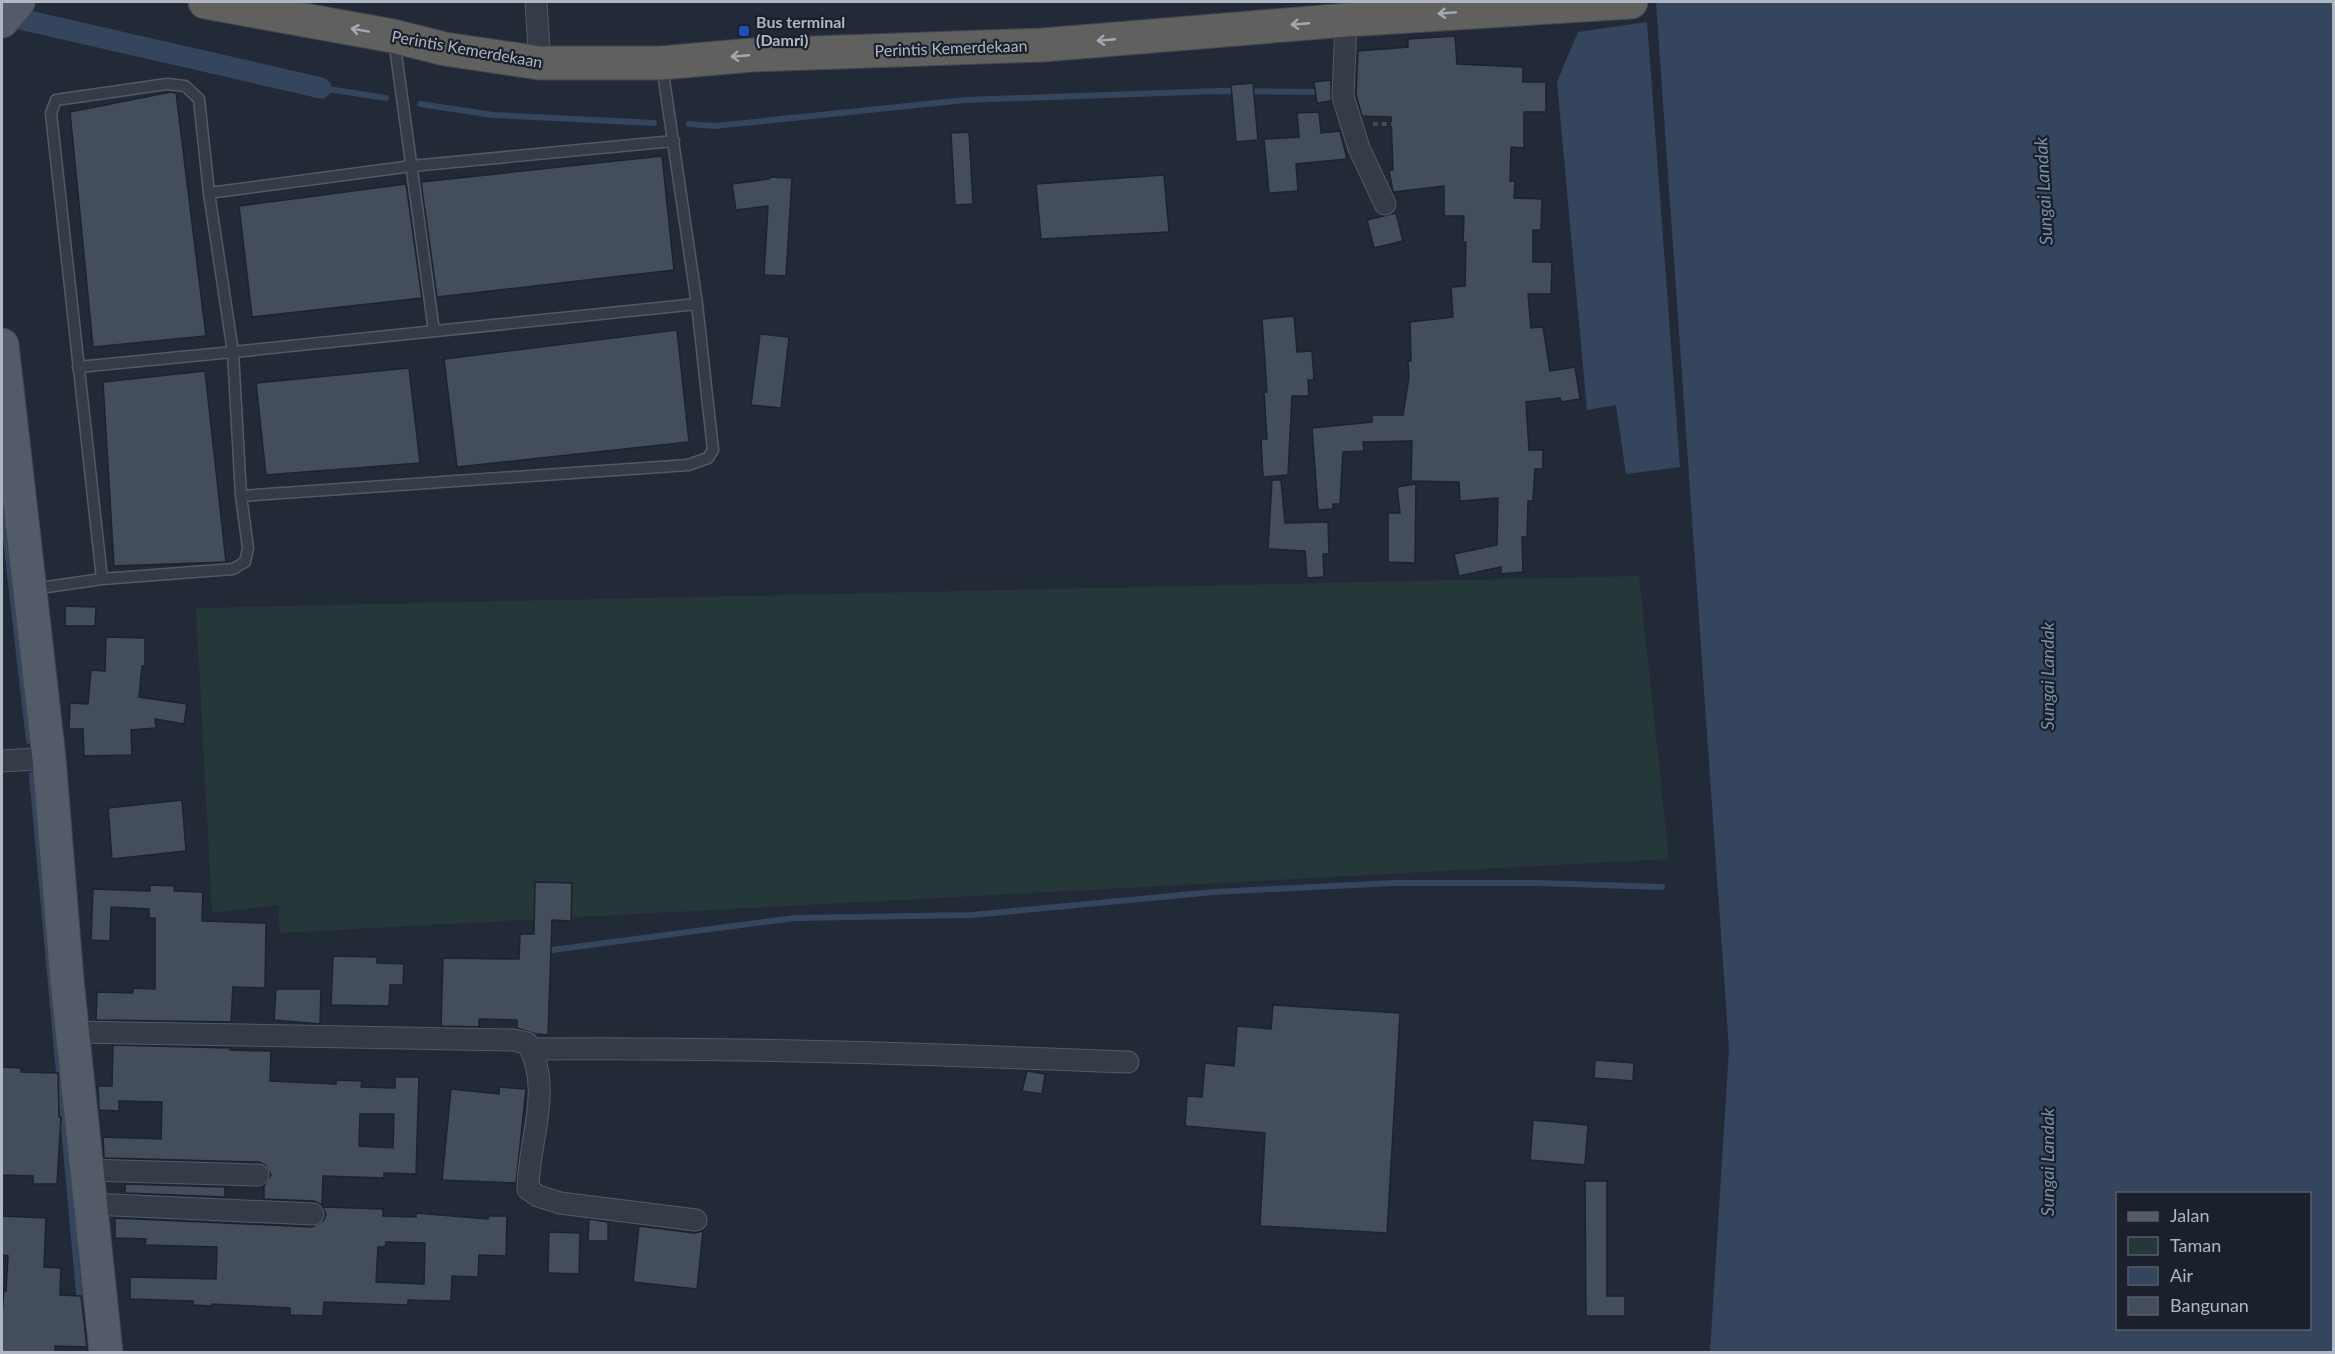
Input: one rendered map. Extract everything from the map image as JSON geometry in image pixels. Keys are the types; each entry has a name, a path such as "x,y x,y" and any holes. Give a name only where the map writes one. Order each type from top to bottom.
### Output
{"highway":[{"name":"Perintis Kemerdekaan","path":"205,2 393,36 446,49 540,63 661,63 775,54 1043,45 1346,20 1631,2"}],"main road":[{"path":"2,21 18,2"},
{"path":"2,345 27,590 49,758 72,1032 106,1353"}],"street":[{"path":"536,2 540,63"},
{"path":"1346,20 1343,97 1359,148 1384,204"},
{"path":"2,761 49,758"},
{"path":"72,1032 514,1040 527,1043 537,1074 538,1118 528,1189 538,1196 560,1203 696,1220"},
{"path":"530,1049 845,1051 1128,1062"},
{"path":"87,1170 258,1175"},
{"path":"91,1204 314,1214"}],"lane":[{"path":"393,36 434,331"},
{"path":"241,496 688,465 708,458 713,450 697,304 675,141 661,63"},
{"path":"27,590 102,579 233,569 245,562 248,548 241,496 233,352 209,193 199,99 184,86 167,84 56,100 51,113 102,579"},
{"path":"209,193 412,166 675,141"},
{"path":"78,367 697,304"}],"path":[{"path":"1352,124 1426,124"}],"green space":[{"path":"1639,576 1669,859 280,933 278,905 212,913 196,608"}],"water":[{"name":"Sungai Landak","path":"1656,2 2333,2 2333,1352 1710,1352 1729,1049"},
{"path":"1647,22 1680,467 1626,474 1616,405 1587,410 1557,82 1578,32"}],"building":[{"path":"1455,36 1457,64 1523,67 1523,82 1546,82 1546,112 1524,112 1524,148 1511,147 1510,181 1515,181 1514,198 1542,199 1541,230 1533,230 1533,262 1552,262 1551,294 1528,294 1531,328 1543,327 1550,371 1575,367 1580,399 1561,402 1560,398 1526,402 1529,450 1543,450 1543,469 1535,469 1533,501 1528,501 1527,537 1522,537 1523,572 1501,574 1501,567 1459,576 1454,554 1497,545 1498,498 1460,501 1459,482 1411,481 1412,441 1363,442 1364,451 1343,452 1340,504 1333,504 1333,509 1318,510 1312,428 1372,422 1372,415 1403,415 1409,377 1408,361 1411,361 1410,322 1453,317 1451,287 1465,286 1464,216 1444,216 1444,186 1393,192 1389,170 1393,170 1391,117 1362,116 1356,95 1358,51 1408,47 1408,39"},
{"path":"1331,80 1331,101 1317,103 1314,82"},
{"path":"1253,83 1258,140 1236,142 1231,85"},
{"path":"171,92 176,93 206,336 93,347 70,112"},
{"path":"1319,112 1321,133 1340,131 1347,159 1296,164 1298,191 1269,193 1264,139 1299,137 1297,113"},
{"path":"969,132 973,204 955,205 951,133"},
{"path":"662,156 674,270 437,297 421,182"},
{"path":"1164,175 1169,232 1041,239 1036,184"},
{"path":"770,177 792,178 786,276 764,275 768,206 736,210 732,184"},
{"path":"406,184 422,298 252,317 239,206"},
{"path":"1396,213 1403,241 1374,248 1367,220"},
{"path":"1294,316 1297,352 1312,351 1314,380 1308,380 1309,396 1292,396 1288,475 1263,477 1261,439 1267,439 1264,392 1267,392 1262,319"},
{"path":"677,330 689,442 457,467 444,359"},
{"path":"760,334 789,337 781,408 751,405"},
{"path":"409,368 420,463 266,475 256,383"},
{"path":"205,371 226,562 114,566 103,382"},
{"path":"1272,480 1281,480 1285,523 1328,522 1329,554 1323,554 1324,577 1307,578 1305,551 1268,549"},
{"path":"1416,484 1415,563 1388,562 1388,513 1400,513 1397,487"},
{"path":"65,606 96,607 95,626 65,626"},
{"path":"106,637 145,638 145,666 142,666 139,697 187,704 184,724 155,719 156,728 131,730 132,755 84,756 83,729 69,729 70,703 88,704 91,670 105,671"},
{"path":"182,800 186,851 112,859 108,808"},
{"path":"535,882 572,883 571,921 552,920 548,1035 517,1028 517,1020 479,1019 479,1027 441,1026 443,958 519,959 520,934 534,934"},
{"path":"150,885 175,886 174,891 203,892 202,921 266,923 265,988 233,987 231,1022 96,1020 97,992 133,993 133,988 155,989 155,918 149,918 149,909 111,907 110,941 91,940 93,889 150,891"},
{"path":"333,956 377,957 377,963 404,964 403,985 390,985 389,1006 331,1005"},
{"path":"276,989 321,989 320,1024 274,1020"},
{"path":"1273,1005 1400,1013 1387,1233 1260,1226 1265,1133 1185,1126 1187,1096 1202,1097 1205,1063 1234,1066 1237,1026 1271,1029"},
{"path":"113,1045 271,1051 270,1081 336,1084 336,1080 362,1081 361,1087 395,1088 395,1077 419,1077 416,1174 384,1173 384,1178 323,1176 322,1205 314,1201 264,1199 264,1186 271,1175 265,1165 259,1162 104,1158 103,1137 161,1139 162,1102 119,1101 119,1111 99,1110 98,1086 112,1086","holes":["360,1114 394,1114 393,1148 359,1146"]},
{"path":"1595,1060 1634,1063 1633,1081 1594,1078"},
{"path":"2,1067 21,1068 21,1072 58,1073 59,1117 61,1117 57,1184 33,1184 33,1176 2,1175"},
{"path":"1027,1071 1045,1074 1042,1094 1022,1091"},
{"path":"499,1087 526,1089 516,1183 442,1180 451,1089 499,1094"},
{"path":"1533,1120 1588,1125 1585,1165 1530,1160"},
{"path":"1585,1181 1607,1181 1607,1296 1625,1296 1625,1316 1586,1316"},
{"path":"125,1184 225,1187 225,1197 125,1193"},
{"path":"323,1207 383,1209 383,1216 416,1217 416,1213 488,1219 488,1216 507,1216 506,1256 479,1255 478,1277 452,1276 451,1301 408,1300 408,1305 324,1302 323,1316 290,1315 290,1308 193,1305 193,1301 130,1299 130,1277 216,1279 217,1247 145,1245 146,1239 115,1238 115,1218 312,1227 324,1220 326,1214","holes":["386,1242 425,1243 424,1284 376,1282 378,1247 385,1247"]},
{"path":"2,1216 46,1218 44,1267 61,1268 60,1295 81,1296 87,1347 55,1346 55,1353 2,1353 2,1315 8,1256 2,1255"},
{"path":"589,1219 608,1222 608,1241 588,1241"},
{"path":"639,1226 694,1233 703,1231 697,1289 633,1282"},
{"path":"549,1232 580,1233 579,1274 548,1273"}],"waterway":[{"path":"20,19 321,88"},
{"path":"321,88 386,98"},
{"path":"689,124 715,126 965,100 1219,91 1323,92"},
{"path":"420,104 493,115 654,123"},
{"path":"2,503 29,741"},
{"path":"32,775 80,1304"},
{"path":"552,950 795,918 972,915 1214,892 1393,883 1539,883 1662,887"}],"place":[{"name":"Bus terminal (Damri)","path":"744,31"}]}
